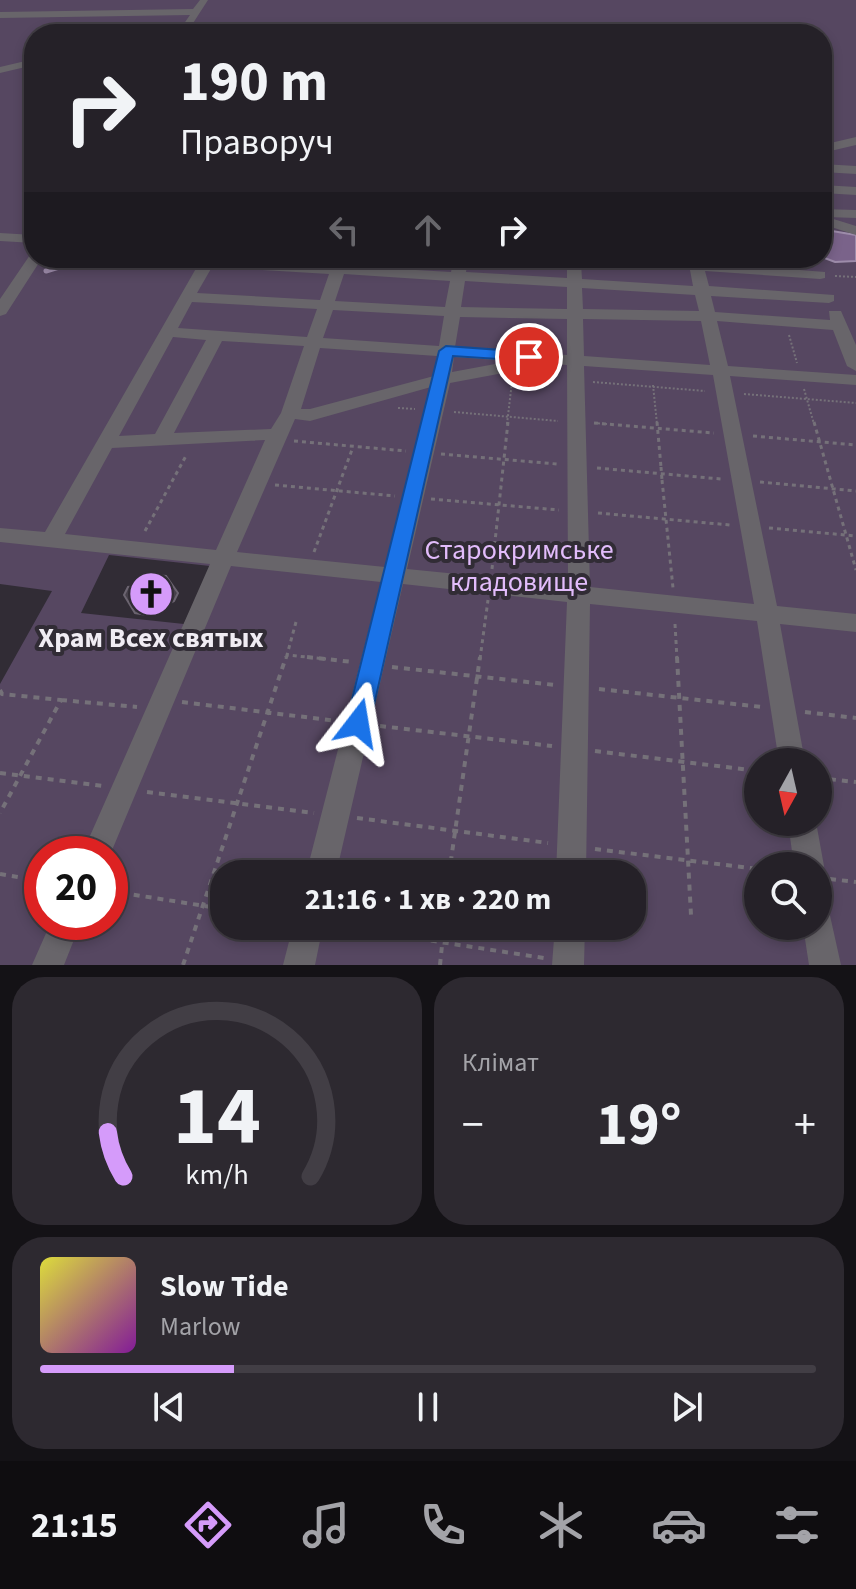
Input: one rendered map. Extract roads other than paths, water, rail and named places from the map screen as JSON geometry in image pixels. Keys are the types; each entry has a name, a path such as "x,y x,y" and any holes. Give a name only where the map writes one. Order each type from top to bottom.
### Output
{"street":[{"path":"188,24 204,0"},
{"path":"0,15 196,12"},
{"path":"0,24 24,24"},
{"path":"2,70 24,64"},
{"path":"832,147 856,141"},
{"path":"832,149 856,149"},
{"path":"832,169 856,170"},
{"path":"832,190 856,191"},
{"path":"832,213 856,214"},
{"path":"832,223 856,231"},
{"path":"0,237 24,238"},
{"path":"0,311 28,268"},
{"path":"51,540 204,268"},
{"path":"104,836 277,434 290,413 340,268"},
{"path":"324,860 442,379 460,268"},
{"path":"467,268 574,283 829,298"},
{"path":"572,860 579,594 576,422 566,359 574,314 575,268"},
{"path":"697,268 767,614 790,748"},
{"path":"753,268 820,275"},
{"path":"817,268 856,366"},
{"path":"188,297 453,312 709,316 840,326"},
{"path":"168,332 856,380"},
{"path":"161,440 217,335"},
{"path":"290,413 310,415 442,379 566,359"},
{"path":"106,442 277,434"},
{"path":"0,535 856,623"},
{"path":"48,965 58,940"},
{"path":"299,965 305,940"},
{"path":"568,964 569,940"},
{"path":"821,940 825,965"}],"waterway":[{"path":"46,271 56,268"}],"place":[{"name":"Храм Всех святых","path":"151,594"}],"park label":[{"name":"Старокримське кладовище","path":"519,566"}]}
